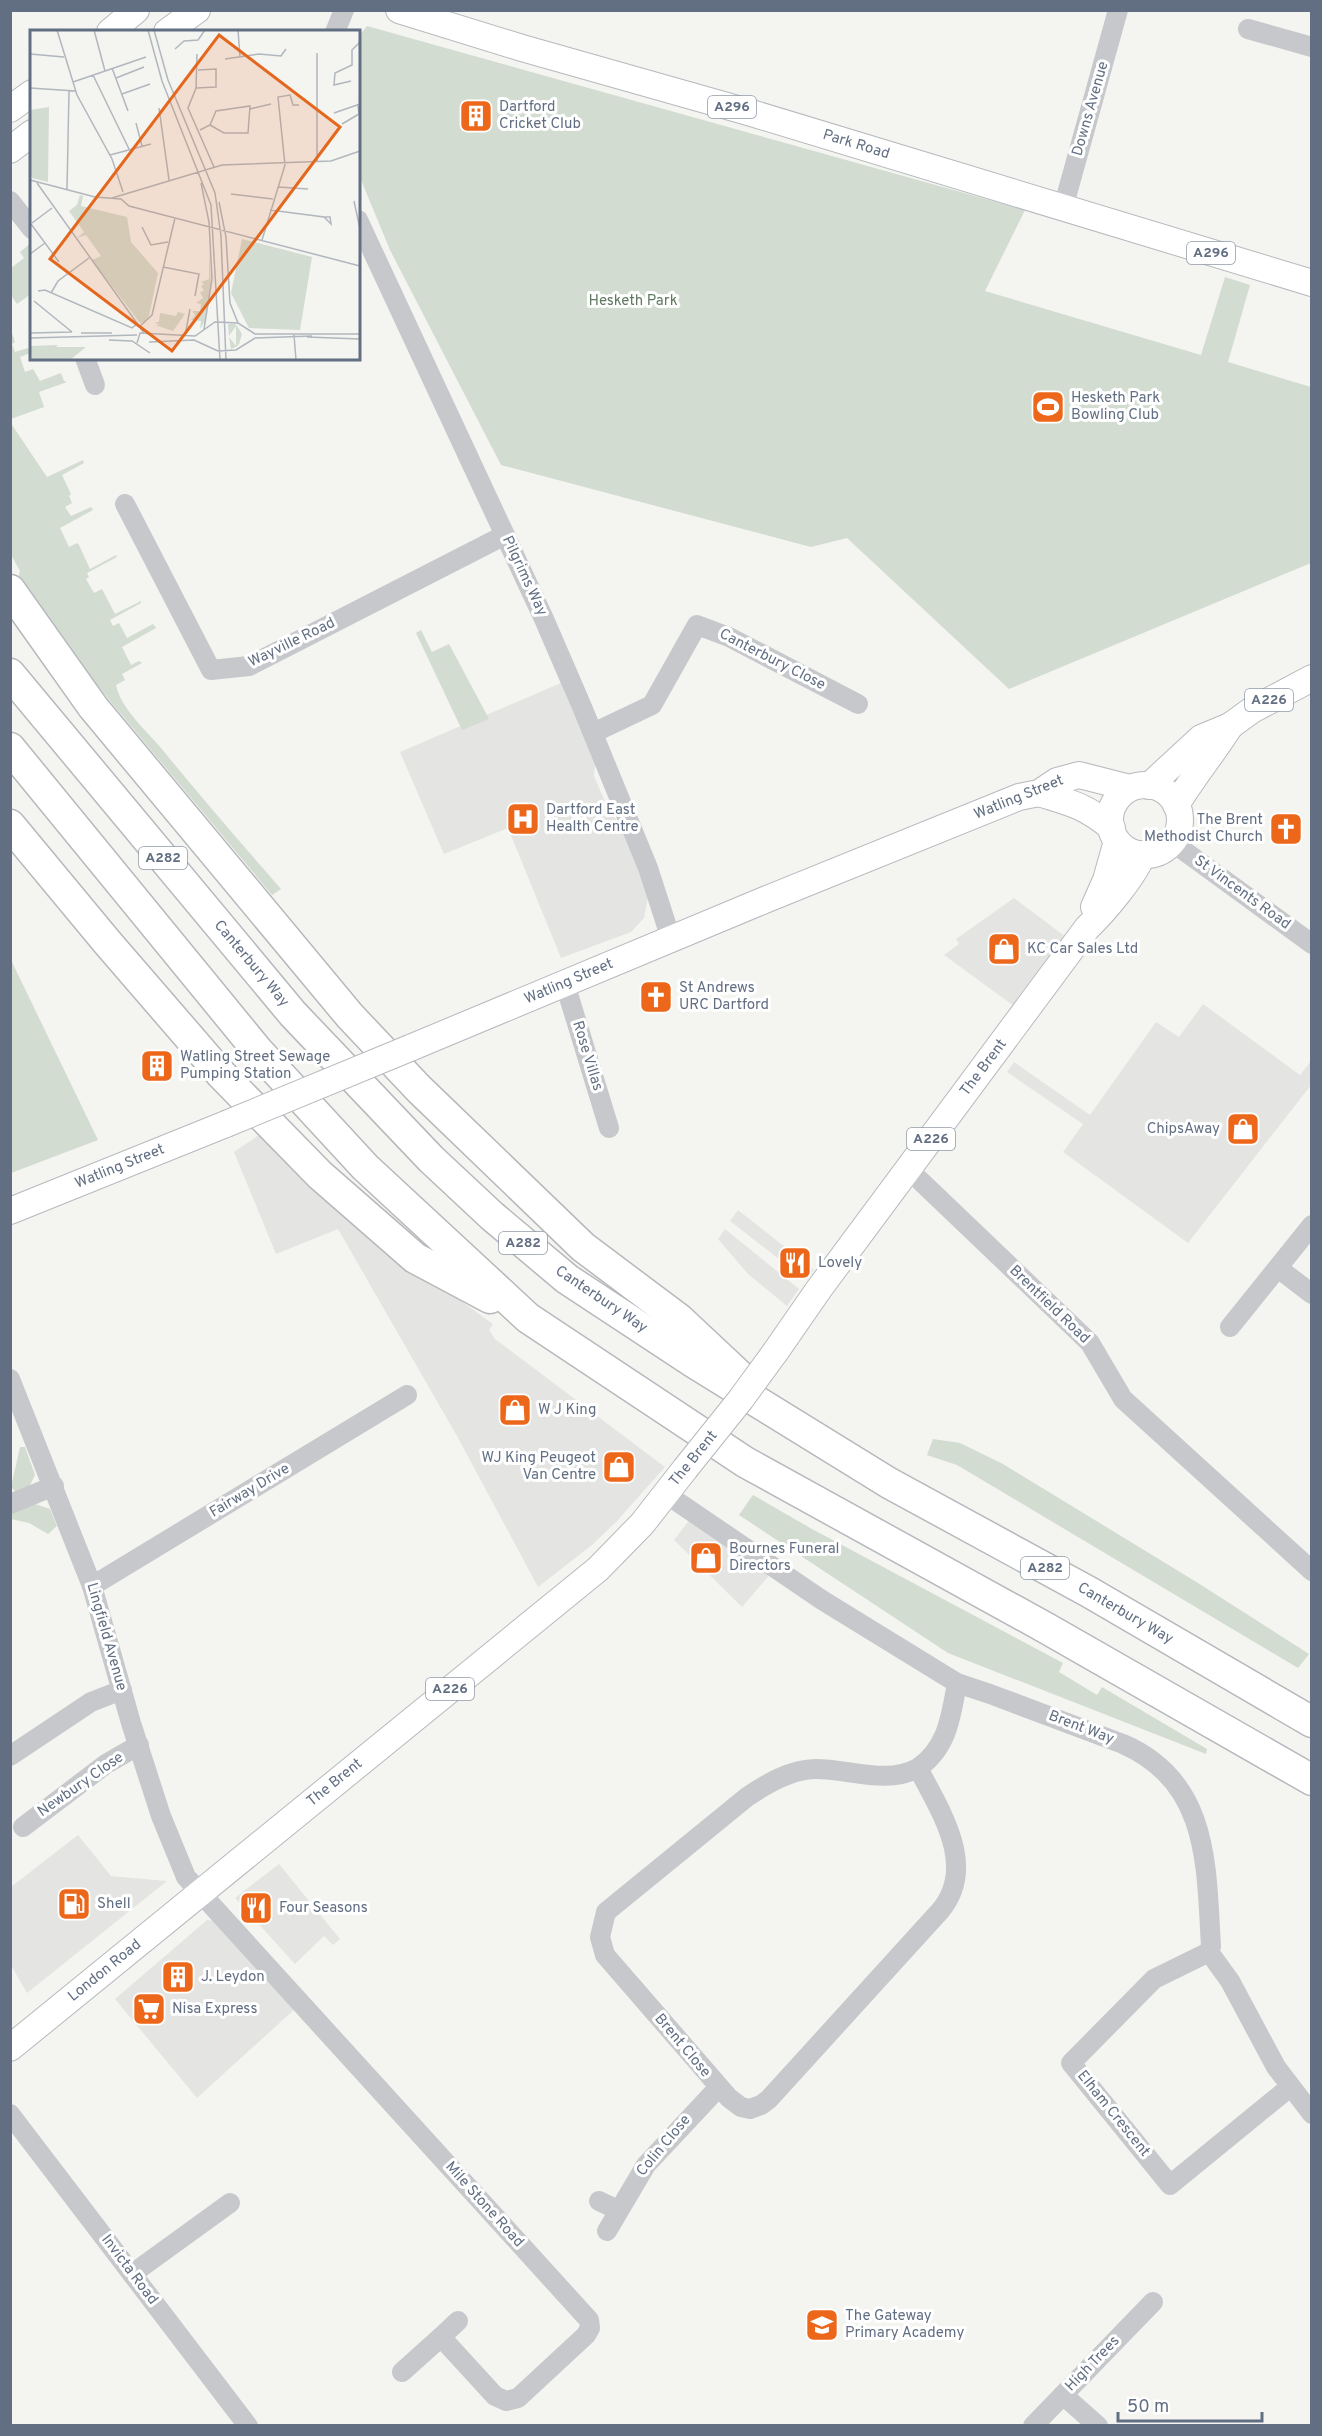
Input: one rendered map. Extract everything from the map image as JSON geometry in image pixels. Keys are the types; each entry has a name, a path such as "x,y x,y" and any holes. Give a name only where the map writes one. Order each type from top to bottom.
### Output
{"highway":[{"path":"10,590 93,708 358,1024 418,1089 583,1247 705,1341 778,1414"},
{"name":"Canterbury Way","path":"10,674 293,1014 431,1159 492,1216 567,1279 693,1362 888,1483 1089,1592 1311,1722"},
{"path":"10,748 258,1052 365,1167 528,1318"},
{"path":"10,825 221,1074 320,1175 415,1258 528,1318 745,1462 1036,1622 1311,1780"}],"main road":[{"path":"112,30 136,10"},
{"path":"170,30 197,10"},
{"name":"Park Road","path":"399,10 522,48 748,112 1311,283"},
{"path":"10,109 30,94"},
{"path":"10,150 30,135"},
{"name":"The Brent","path":"1087,927 1106,880 1114,834 1110,816 1112,805 1124,791 1140,787 1201,738 1230,726 1252,710 1311,678"},
{"name":"The Brent","path":"1176,805 1192,778 1212,754 1230,726"},
{"name":"Watling Street","path":"10,1210 226,1124 1019,797 1039,793 1057,781 1078,775 1140,787"},
{"path":"1039,793 1077,804 1095,814 1129,851 1143,854 1159,850 1172,842 1180,826 1176,805 1163,792 1140,787"},
{"name":"The Brent","path":"199,1894 598,1569 642,1524 741,1399 1087,927 1104,913 1138,867 1143,854"},
{"name":"London Road","path":"10,2048 199,1894"}],"street":[{"path":"336,30 344,10"},
{"name":"Downs Avenue","path":"1063,208 1118,10"},
{"path":"1248,29 1311,47"},
{"path":"10,201 30,226"},
{"name":"Pilgrims Way","path":"360,224 505,535 593,733 648,868 671,939"},
{"path":"86,360 95,385"},
{"name":"Wayville Road","path":"124,504 211,670 249,666 505,535"},
{"name":"Canterbury Close","path":"593,733 652,705 697,625 729,637 858,704"},
{"name":"St Vincents Road","path":"1172,842 1311,944"},
{"name":"Rose Villas","path":"565,984 609,1128"},
{"name":"Brentfield Road","path":"908,1169 1090,1343 1122,1399 1311,1571"},
{"path":"1230,1328 1311,1225"},
{"path":"1278,1268 1311,1294"},
{"name":"Lingfield Avenue","path":"10,1379 92,1586 162,1816 186,1877 199,1894"},
{"name":"Fairway Drive","path":"92,1586 407,1395"},
{"path":"10,1504 54,1486"},
{"name":"Brent Way","path":"666,1494 822,1600 957,1683 1130,1748 1153,1763 1171,1780 1190,1809 1201,1836 1207,1870 1211,1946 1209,1952"},
{"path":"918,1768 935,1754 946,1734 957,1683"},
{"path":"10,1756 84,1707 103,1696 122,1690"},
{"name":"Newbury Close","path":"23,1827 106,1764 139,1745"},
{"name":"Brent Close","path":"918,1768 945,1822 956,1857 955,1882 948,1900 767,2102 756,2108 742,2107 718,2088 605,1955 600,1937 606,1912 747,1797 771,1782 810,1770 896,1775 918,1768"},
{"name":"Mile Stone Road","path":"199,1894 581,2311 589,2320 590,2328 586,2335 518,2398 506,2401 495,2396 441,2337"},
{"path":"1209,1952 1230,1981 1276,2067 1311,2114"},
{"name":"Elham Crescent","path":"1209,1952 1154,1979 1071,2063 1170,2185 1290,2087"},
{"name":"Colin Close","path":"607,2231 646,2165 718,2088"},
{"name":"Invicta Road","path":"10,2114 248,2426"},
{"path":"599,2201 618,2210"},
{"path":"132,2274 230,2203"},
{"name":"High Trees","path":"1034,2426 1153,2302"},
{"path":"402,2372 458,2321"},
{"path":"1063,2395 1098,2426"}],"shaded area":[{"name":"Dartford East Health Centre","path":"561,683 595,764 594,776 610,813 623,826 648,897 644,918 631,932 561,958 508,828 444,854 400,752"},
{"name":"KC Car Sales Ltd","path":"1014,898 1066,937 1014,1006 944,955 959,944 956,939"},
{"path":"1203,1004 1300,1075 1311,1061 1311,1085 1188,1243 1063,1152 1083,1124 1007,1072 1014,1062 1090,1115 1156,1022 1179,1037"},
{"name":"W J King","path":"266,1130 447,1291 493,1324 489,1330 495,1339 665,1467 616,1522 592,1545 538,1587 457,1436 338,1229 276,1254 234,1152"},
{"path":"738,1210 814,1270 806,1280 730,1221"},
{"path":"725,1229 799,1289 787,1306 748,1274 718,1239"},
{"path":"691,1518 773,1571 742,1607 674,1540"},
{"name":"Shell","path":"78,1835 111,1876 167,1881 27,1993 11,1965 11,1887"},
{"path":"279,1864 340,1939 333,1945 324,1936 295,1964 235,1898"},
{"path":"207,1920 215,1921 296,2008 197,2098 115,1999"}],"green space":[{"name":"Hesketh Park","path":"367,26 1025,210 985,291 1201,355 1225,277 1250,285 1228,362 1311,387 1311,563 1009,689 847,538 811,547 501,465 390,250 360,177 360,35"},
{"path":"30,244 30,295 17,304 11,295 11,268 24,258 20,252"},
{"path":"11,330 15,352 28,348 30,353 20,357 25,372 33,369 40,381 61,373 64,381 67,382 39,392 44,407 11,419"},
{"path":"10,422 47,477 83,460 84,463 62,475 71,494 69,496 72,503 65,507 71,516 91,507 93,510 60,528 69,547 77,543 79,545 90,569 116,555 117,557 87,573 89,577 86,579 94,593 102,589 115,614 141,601 110,620 113,626 119,623 127,638 153,624 156,628 122,647 131,665 139,661 142,663 122,674 125,680 116,685 119,694 135,719 281,889 272,895 96,684 18,579 20,571 10,553"},
{"path":"421,630 432,652 449,644 489,719 462,730 416,633"},
{"path":"10,958 98,1140 11,1173 10,1173"},
{"path":"933,1439 960,1443 1003,1464 1309,1654 1298,1668 957,1465 927,1455"},
{"path":"20,1447 25,1447 35,1475 30,1485 17,1493 11,1487"},
{"path":"753,1495 1063,1663 1059,1672 1097,1695 1102,1687 1207,1749 1206,1754 948,1653 739,1515"},
{"path":"35,1504 50,1509 57,1526 48,1534 29,1523 11,1519 11,1512"}],"place":[{"name":"Dartford Cricket Club","path":"476,116"},
{"name":"Hesketh Park Bowling Club","path":"1048,407"},
{"name":"Dartford East Health Centre","path":"523,819"},
{"name":"The Brent Methodist Church","path":"1286,829"},
{"name":"KC Car Sales Ltd","path":"1004,949"},
{"name":"St Andrews URC Dartford","path":"656,997"},
{"name":"Watling Street Sewage Pumping Station","path":"157,1066"},
{"name":"ChipsAway","path":"1243,1129"},
{"name":"Lovely","path":"795,1263"},
{"name":"W J King","path":"515,1410"},
{"name":"WJ King Peugeot Van Centre","path":"619,1467"},
{"name":"Bournes Funeral Directors","path":"706,1558"},
{"name":"Shell","path":"74,1904"},
{"name":"Four Seasons","path":"256,1908"},
{"name":"J. Leydon","path":"178,1977"},
{"name":"Nisa Express","path":"149,2009"},
{"name":"The Gateway Primary Academy","path":"822,2325"}]}
